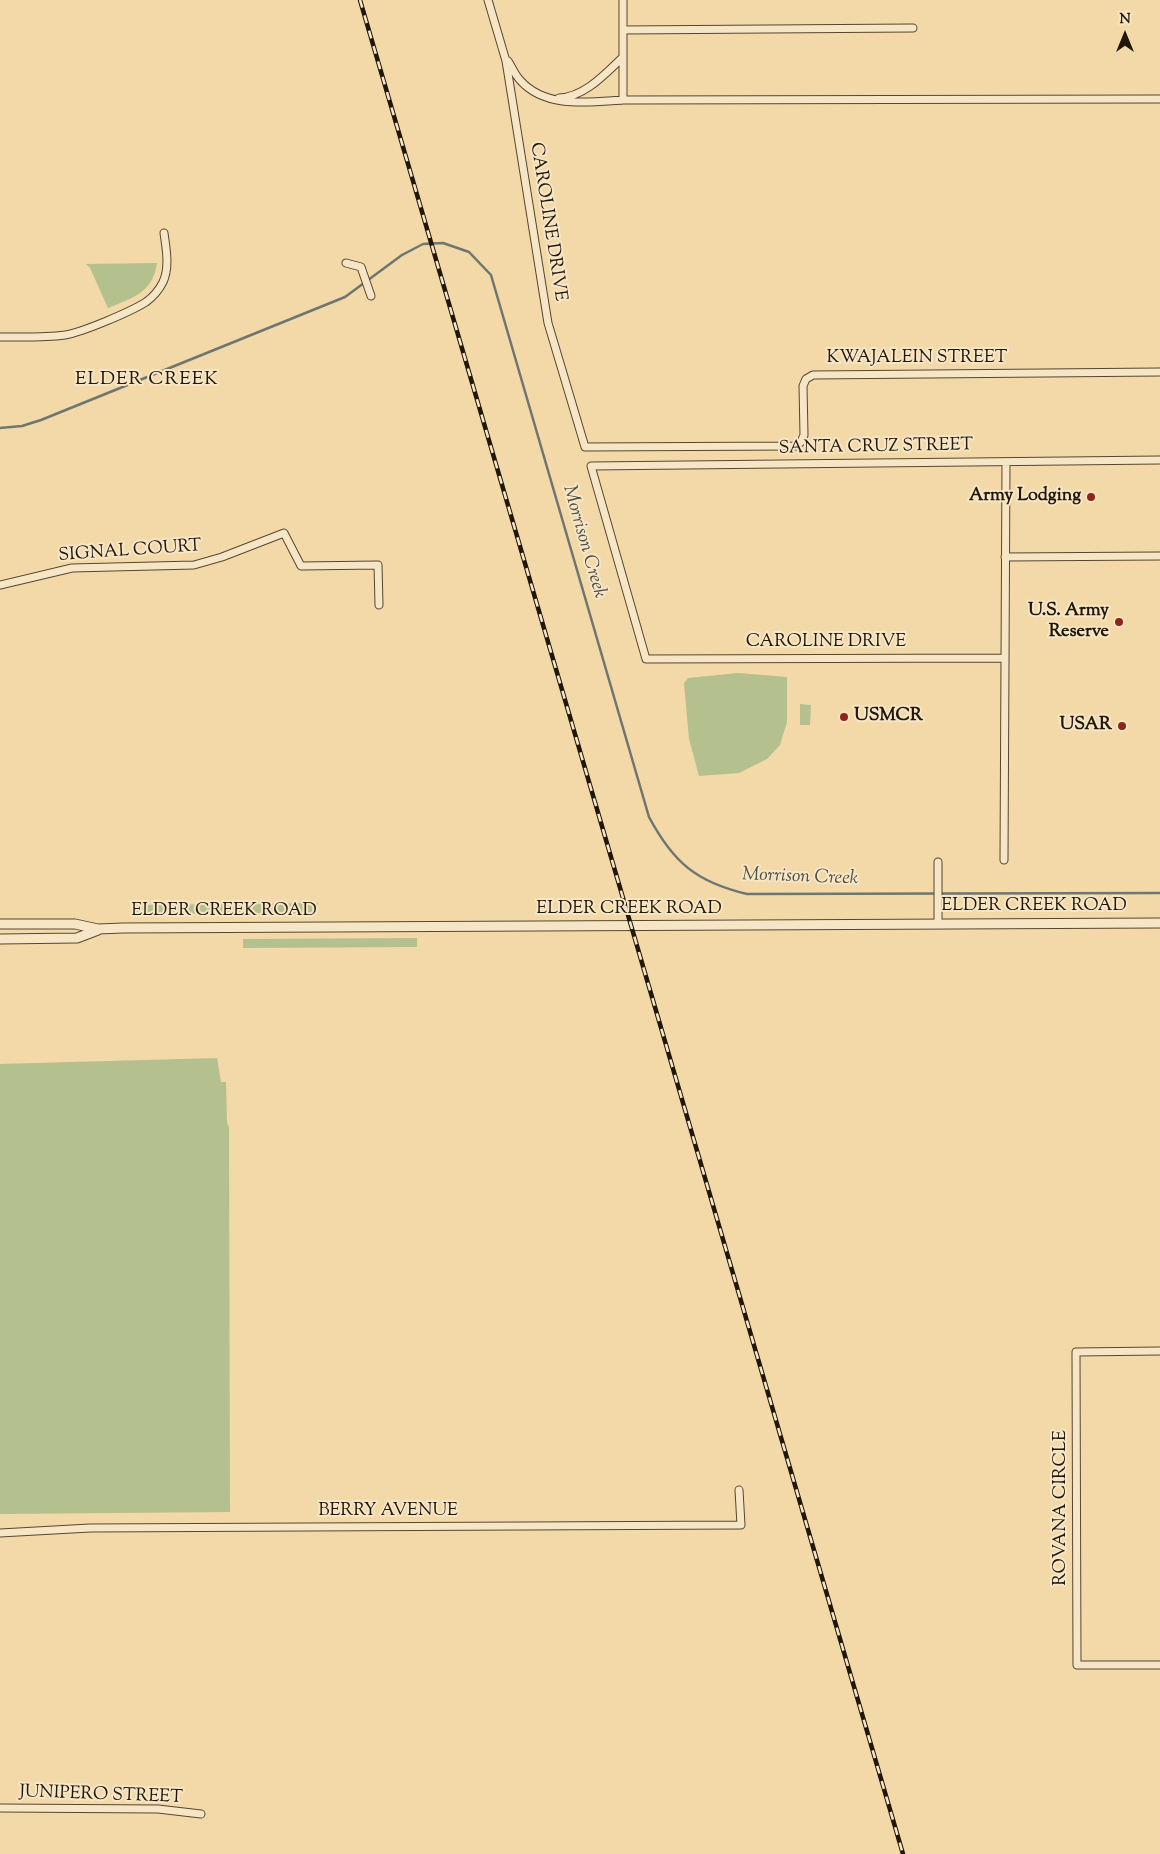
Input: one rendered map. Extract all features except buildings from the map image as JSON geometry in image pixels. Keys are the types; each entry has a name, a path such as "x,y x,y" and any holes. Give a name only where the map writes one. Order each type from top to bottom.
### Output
{"street":[{"name":"CAROLINE DRIVE","path":"488,0 504,54 548,323 585,447"},
{"path":"623,0 623,100"},
{"path":"623,30 913,28"},
{"path":"504,54 520,80 534,92 562,102 623,100 1160,99"},
{"path":"551,98 572,96 600,79 623,57"},
{"path":"0,337 46,337 79,332 147,302 160,288 167,268 164,233"},
{"path":"346,263 361,267 371,296"},
{"name":"KWAJALEIN STREET","path":"585,447 796,446 801,442 804,435 803,386 806,379 813,375 1160,372"},
{"name":"SANTA CRUZ STREET","path":"591,466 1160,460"},
{"path":"1004,860 1006,462"},
{"name":"CAROLINE DRIVE","path":"591,466 646,659 1005,658"},
{"name":"SIGNAL COURT","path":"0,585 72,568 194,565 222,557 284,533 301,566 378,565 379,605"},
{"path":"1005,557 1160,556"},
{"path":"938,862 938,924"},
{"name":"ELDER CREEK ROAD","path":"0,939 77,938 98,930 123,928 1160,923"},
{"name":"ELDER CREEK ROAD","path":"0,924 75,924 98,930"},
{"name":"ROVANA CIRCLE","path":"1160,1351 1076,1352 1076,1360 1077,1665 1160,1665"},
{"name":"BERRY AVENUE","path":"0,1533 90,1528 741,1525 739,1490"},
{"name":"JUNIPERO STREET","path":"0,1808 158,1809 201,1814"}],"green space":[{"path":"157,263 155,273 146,288 133,297 108,308 90,268 86,264"},
{"path":"738,673 787,677 787,722 780,745 767,759 739,773 699,776 689,739 684,683 688,678"},
{"path":"800,704 811,705 810,725 800,725"},
{"path":"318,903 317,913 133,914 132,905"},
{"path":"417,938 417,947 243,948 243,939"},
{"path":"217,1058 221,1082 226,1082 227,1123 229,1127 230,1512 0,1514 0,1064"}],"waterway":[{"name":"Morrison Creek","path":"0,428 22,426 41,420 345,297 402,255 423,244 443,243 469,252 491,275 649,817 658,833 677,858 700,876 729,889 747,894 1160,893"}],"railway":[{"path":"360,0 903,1854"}],"place":[{"name":"Army Lodging","path":"1091,497"},
{"name":"U.S. Army Reserve","path":"1119,622"},
{"name":"USMCR","path":"844,717"},
{"name":"USAR","path":"1122,726"}],"district":[{"name":"ELDER CREEK","path":"147,381"}]}
